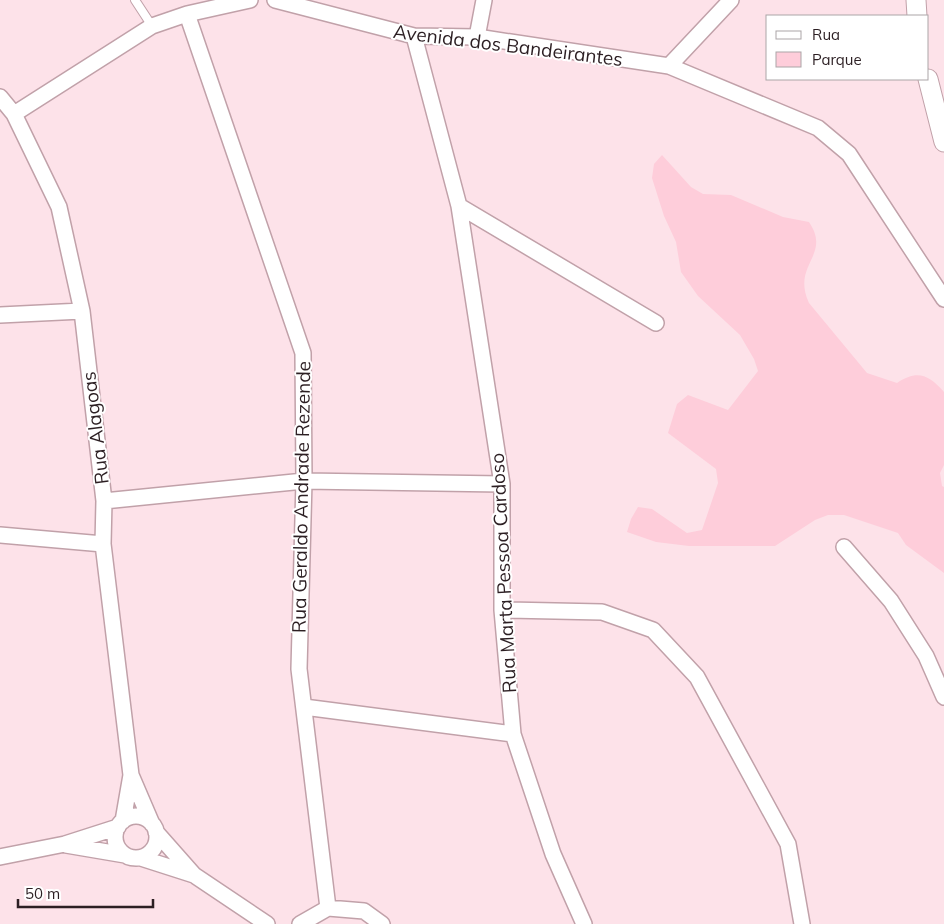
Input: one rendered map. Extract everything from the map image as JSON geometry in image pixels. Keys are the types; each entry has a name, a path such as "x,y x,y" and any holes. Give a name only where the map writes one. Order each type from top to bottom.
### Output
{"street":[{"path":"14,114 152,26 187,14 250,0"},
{"name":"Avenida dos Bandeirantes","path":"275,0 414,36 476,37 669,66 818,128 850,154 944,299"},
{"path":"476,37 484,0"},
{"path":"669,66 731,0"},
{"path":"916,0 917,15"},
{"name":"Rua Geraldo Andrade Rezende","path":"187,14 302,353 304,481 299,669 328,908"},
{"name":"Rua Marta Pessoa Cardoso","path":"414,36 459,206 502,484 502,610 513,734 553,854 584,924"},
{"path":"928,80 944,142"},
{"name":"Rua Alagoas","path":"0,98 14,114 60,207 82,311 104,501 103,544 131,775 154,828 194,875 267,924"},
{"path":"459,206 656,323"},
{"path":"0,315 82,311"},
{"path":"104,501 304,481 502,484"},
{"path":"0,535 103,544"},
{"path":"844,547 891,601 926,656 944,697"},
{"path":"502,610 602,612 653,630 697,677 788,844 802,924"},
{"path":"304,707 513,734"},
{"name":"Rua Alagoas","path":"120,824 131,775"},
{"path":"0,857 65,844 138,816 154,828 154,848 141,858 65,844"},
{"path":"120,824 115,842 125,855"},
{"name":"Rua Alagoas","path":"141,858 194,875"},
{"path":"300,924 328,908 364,911 382,924"}],"lane":[{"path":"135,0 152,26"}],"green space":[{"path":"662,155 691,187 703,194 731,195 783,217 809,222 815,234 816,244 805,279 805,290 809,303 867,373 897,383 911,376 922,376 933,381 944,392 944,465 940,473 942,486 944,487 944,573 906,545 898,533 844,515 828,515 815,520 775,546 689,546 656,542 627,532 631,519 638,507 652,509 687,533 702,530 718,483 716,469 668,433 677,404 688,395 728,410 758,371 754,359 740,335 698,296 681,272 676,242 664,216 652,178 654,164"}]}
